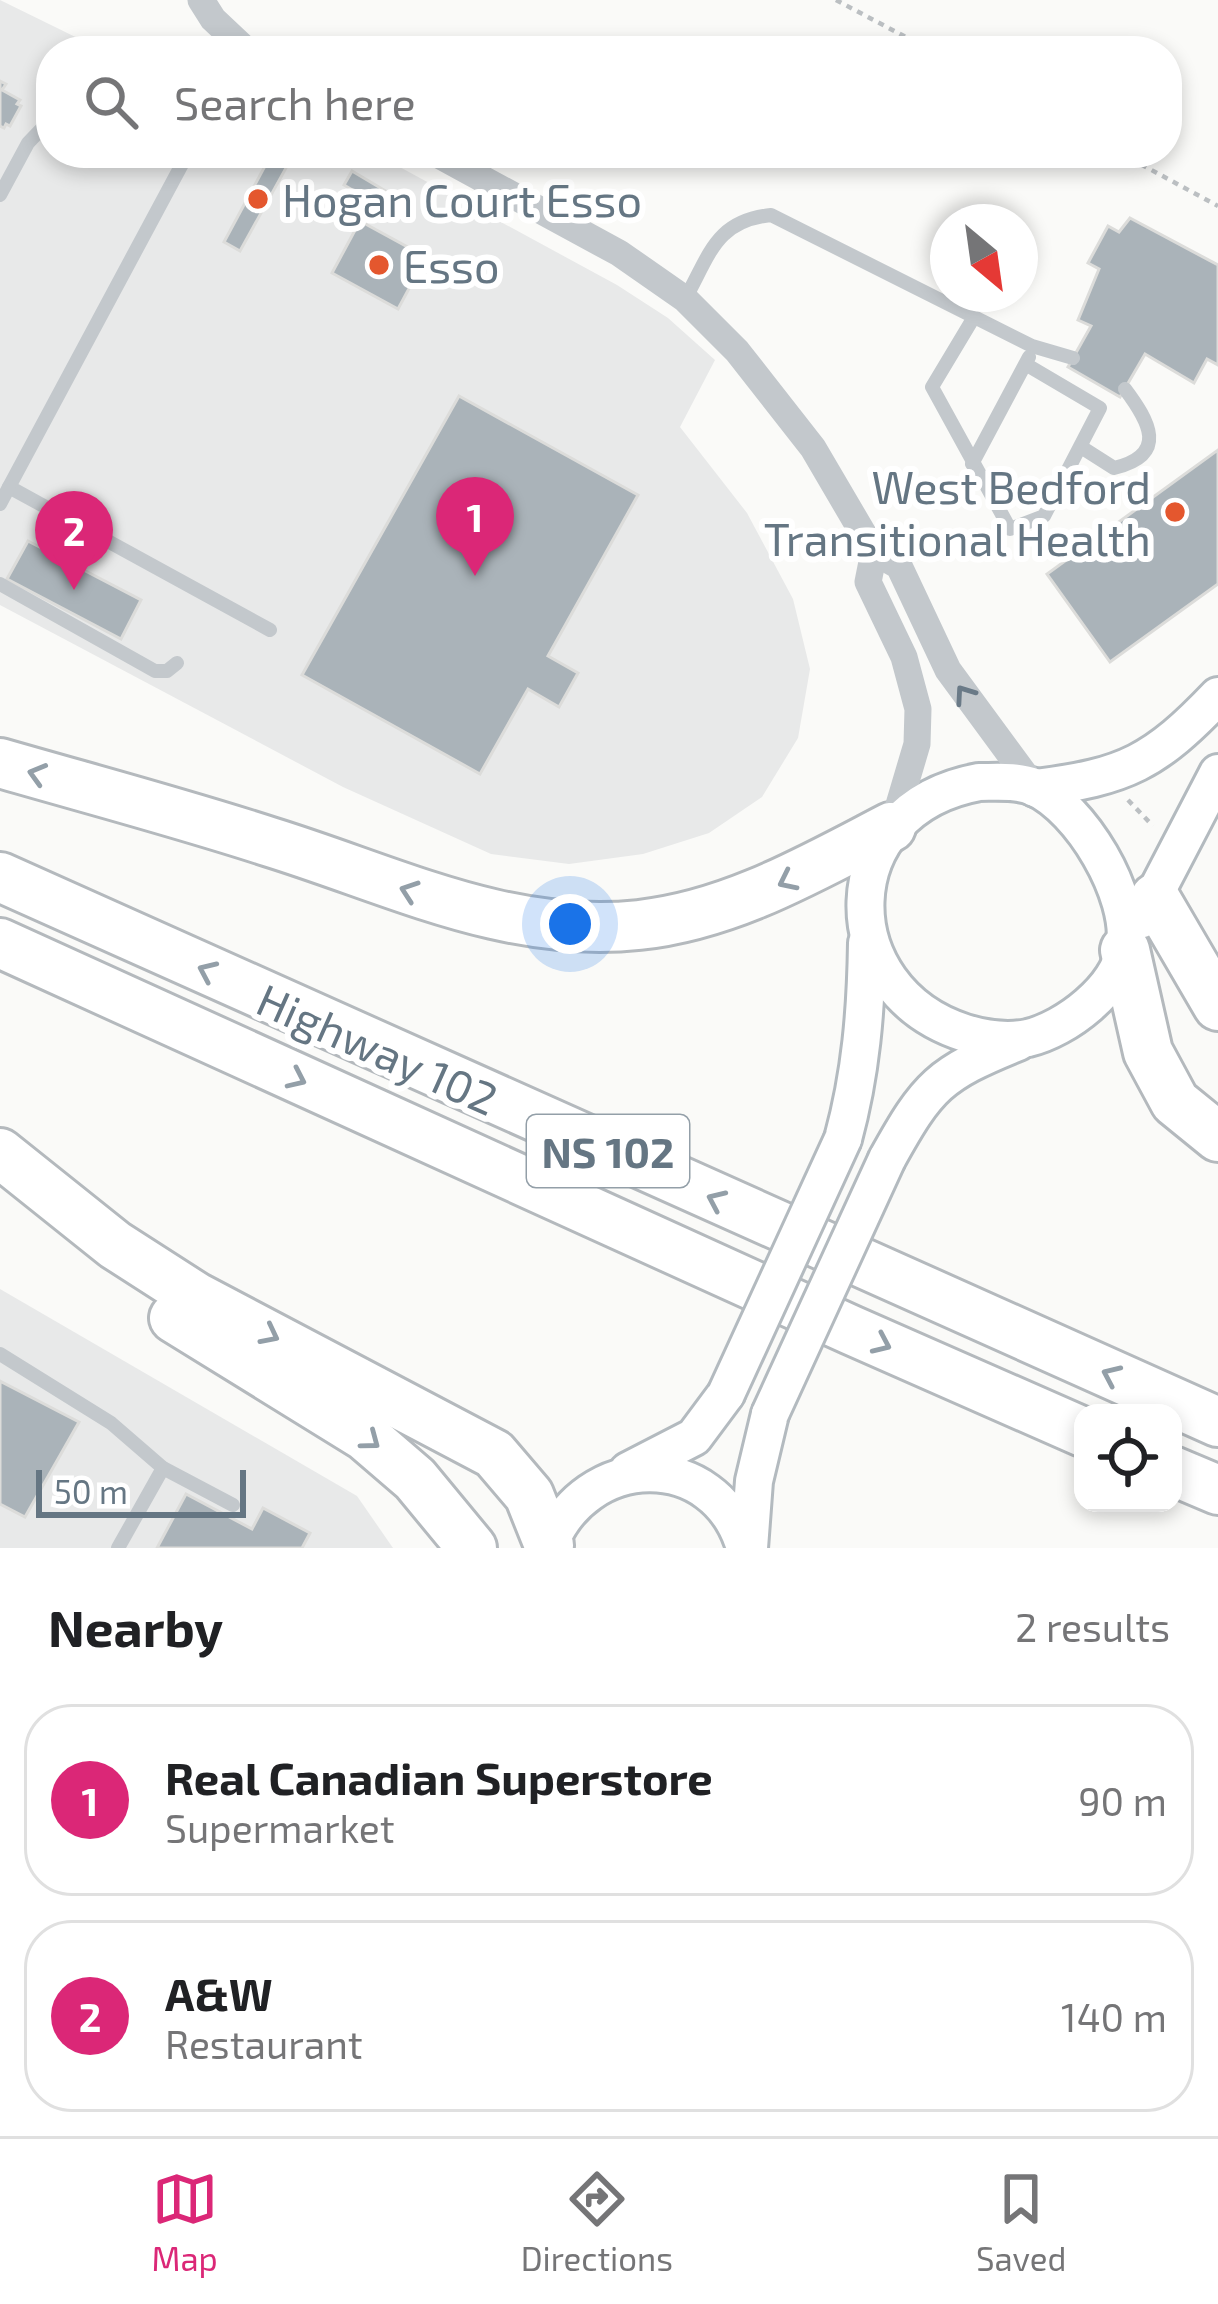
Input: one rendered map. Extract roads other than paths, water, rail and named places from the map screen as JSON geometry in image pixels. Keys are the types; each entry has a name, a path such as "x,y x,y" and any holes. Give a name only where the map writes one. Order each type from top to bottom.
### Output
{"highway":[{"path":"0,763 272,842 460,909 547,926 640,925 732,904 783,884 892,826"},
{"name":"Highway 102","path":"0,877 1218,1423"},
{"path":"1155,898 1218,1006"},
{"name":"Highway 102","path":"0,943 1074,1428"},
{"path":"1125,949 1148,1052 1175,1102 1218,1137"},
{"path":"0,1154 115,1245 196,1297 494,1454 529,1495 549,1546"},
{"path":"0,1184 89,1260 365,1436 416,1479 472,1548"},
{"path":"1182,1475 1218,1490"}],"main road":[{"path":"549,1546 571,1507 599,1483 682,1445 706,1425 726,1394 843,1139 858,1084 866,1018 867,890 872,866 892,826 929,798 962,785 997,782 1035,788 1095,779 1133,767 1181,735 1218,696"},
{"path":"747,1548 754,1481 770,1414 887,1159 926,1094 983,1056 1079,1012 1114,974 1218,773"},
{"path":"1035,788 1076,823 1103,859 1119,906 1125,949"},
{"path":"867,933 887,976 933,1020 979,1037 1030,1037"},
{"path":"599,1483 642,1473 694,1486 724,1509 747,1548"}],"street":[{"path":"201,0 231,36"},
{"path":"463,168 619,253 685,299 737,350 813,448 874,552 899,566 948,670 1035,788"},
{"path":"874,552 868,582 904,657 918,710 917,744 892,826"}],"lane":[{"path":"0,195 36,135"},
{"path":"0,504 180,168"},
{"path":"685,299 725,230 745,218 771,215 1033,346 1073,358"},
{"path":"974,317 932,387 1010,529 1044,516 1100,408 1027,365"},
{"path":"972,464 1033,346"},
{"path":"1081,447 1114,468 1131,464 1149,446 1151,430 1125,389"},
{"path":"8,487 270,630"},
{"path":"0,584 155,671 167,671 177,664"},
{"path":"0,1354 111,1423 163,1468 233,1505"},
{"path":"118,1548 163,1468"}],"place":[{"name":"Hogan Court Esso","path":"258,199"},
{"name":"Esso","path":"379,265"},
{"name":"West Bedford Transitional Health","path":"1175,512"},
{"name":"Real Canadian Superstore","path":"475,576"},
{"name":"A&W","path":"74,590"}]}
